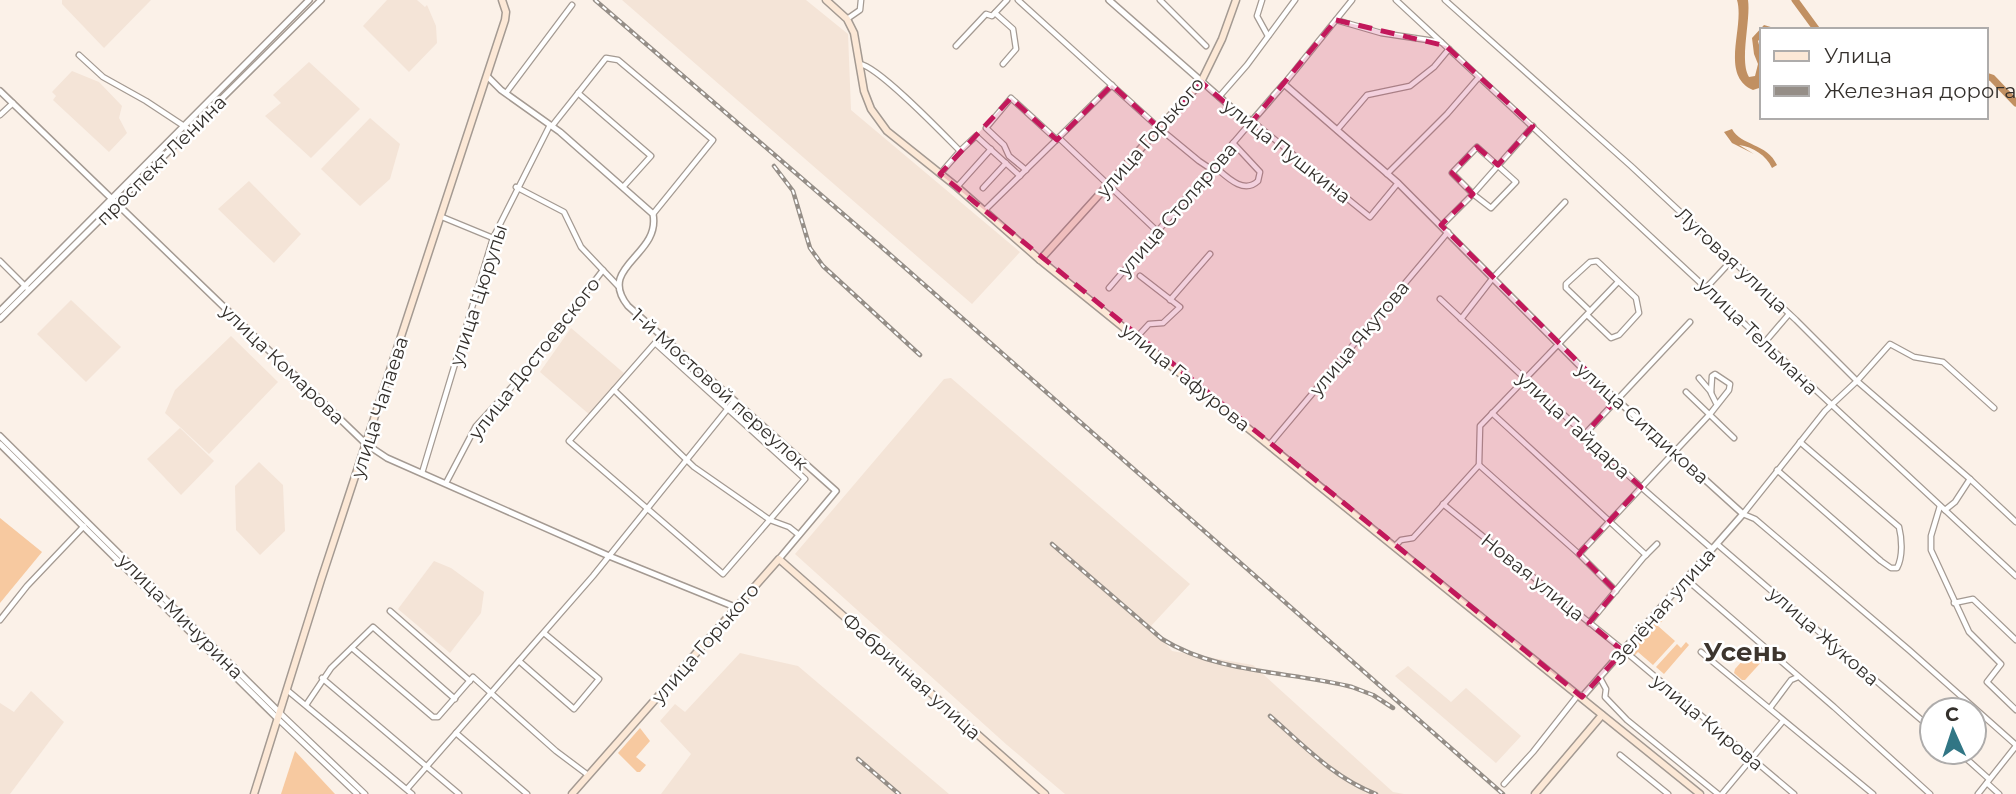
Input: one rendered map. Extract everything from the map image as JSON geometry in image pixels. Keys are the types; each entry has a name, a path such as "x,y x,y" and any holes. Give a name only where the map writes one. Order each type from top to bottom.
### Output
{"main road":[{"name":"улица Чапаева","path":"254,794 321,580 505,20 506,12 502,0"},
{"name":"улица Гафурова","path":"826,0 847,19 854,33 864,91 871,109 887,131 957,187 1040,260 1581,695 1700,794"},
{"name":"улица Горького","path":"1040,260 1201,82 1223,38 1236,0"},
{"name":"улица Горького","path":"572,794 779,559"},
{"name":"Фабричная улица","path":"779,559 1045,794"},
{"path":"1536,792 1602,715"}],"street":[{"name":"проспект Ленина","path":"114,201 184,125 309,0"},
{"name":"проспект Ленина","path":"0,319 27,288 114,201 321,0"},
{"path":"847,19 860,10 861,0"},
{"path":"956,46 985,14 992,16 1007,0"},
{"path":"1018,0 1199,161 1241,186 1249,187 1258,181 1260,172 1233,143"},
{"name":"улица Пушкина","path":"1109,0 1241,116 1252,121 1370,217 1398,183"},
{"path":"1160,0 1206,46"},
{"path":"1262,0 1257,16 1268,36"},
{"path":"1219,97 1247,65 1295,0"},
{"name":"улица Столярова","path":"1109,288 1284,84 1352,0"},
{"name":"улица Тельмана","path":"1396,0 2016,576"},
{"name":"Луговая улица","path":"1445,0 1732,260 1857,381 1970,479 2016,523"},
{"path":"506,93 572,5"},
{"path":"995,13 1013,29 1016,49 1003,64"},
{"path":"1336,20 1381,33 1442,43"},
{"path":"1336,130 1367,94 1410,86 1434,67 1449,49"},
{"path":"79,55 103,78 190,130"},
{"name":"улица Цюрупы","path":"422,473 493,238 516,187 551,125 606,58 618,60 713,140 653,214"},
{"path":"860,64 866,65 895,89 960,151"},
{"path":"487,76 624,186 653,214 656,227 623,272 618,286 581,247 564,212 516,187"},
{"path":"1387,174 1447,114 1479,76"},
{"name":"улица Ситдикова","path":"1284,84 1398,183 1557,344 1673,452 1743,514 1755,519 1909,650 2016,746"},
{"path":"984,211 1112,85"},
{"name":"улица Комарова","path":"0,91 366,444 387,458 609,556 735,607"},
{"path":"578,93 651,156 624,186"},
{"path":"1026,170 1009,156 1004,145 986,128 1011,98 1158,232"},
{"path":"0,115 13,103"},
{"path":"1441,226 1533,126"},
{"path":"940,174 976,136 1020,176"},
{"path":"1477,147 1498,165 1516,182 1491,208 1452,173 1477,147"},
{"path":"957,187 991,149"},
{"path":"983,188 1006,163"},
{"path":"1461,319 1492,279 1565,202"},
{"path":"442,217 493,238"},
{"name":"улица Якутова","path":"1270,444 1448,232"},
{"path":"1170,300 1210,254"},
{"path":"1707,287 1732,260"},
{"path":"0,261 27,288"},
{"path":"1597,261 1636,298 1639,313 1619,335 1611,338 1588,313 1566,288 1566,284 1590,262 1597,261"},
{"name":"улица Достоевского","path":"446,483 476,426 521,377 603,270"},
{"path":"1137,337 1149,324 1163,323 1180,307 1140,276"},
{"path":"1395,546 1401,540 1413,538 1479,464 1480,426 1618,282"},
{"name":"1-й Мостовой переулок","path":"618,286 620,297 628,306 835,491"},
{"name":"проспект Ленина","path":"0,311 27,288"},
{"name":"улица Гайдара","path":"1440,299 1641,487 1714,546"},
{"path":"1765,342 1789,314"},
{"path":"1584,435 1690,322"},
{"path":"655,343 728,409 804,479 723,574 569,441 655,343"},
{"path":"1743,514 1831,405 1857,381 1889,344 1914,357 1943,362 1994,408"},
{"path":"1579,554 1710,415 1729,390 1730,384 1715,374 1711,379 1711,393"},
{"path":"1699,378 1717,405"},
{"path":"614,390 694,467 770,520 789,527 799,535"},
{"path":"1686,391 1734,438"},
{"path":"407,789 609,556 734,401"},
{"path":"1492,413 1646,555"},
{"name":"улица Мичурина","path":"0,436 357,794"},
{"path":"1777,470 1881,561 1894,569 1900,563 1899,527 1800,442"},
{"name":"улица Мичурина","path":"0,444 85,524"},
{"path":"1479,464 1616,591"},
{"path":"1945,510 1955,502 1970,479"},
{"name":"улица Горького","path":"779,559 835,491"},
{"name":"Новая улица","path":"1443,504 1623,651"},
{"path":"1940,505 1931,536 1931,550 1969,632 2001,664 1987,682 2016,710"},
{"name":"Зелёная улица","path":"1581,695 1600,678 1743,514"},
{"path":"0,620 27,586 85,524"},
{"path":"1589,623 1657,544"},
{"name":"улица Жукова","path":"1714,546 1918,717"},
{"path":"1686,579 1930,794"},
{"path":"1955,603 1973,599 2016,640"},
{"path":"390,611 490,692 556,751 589,775"},
{"path":"306,705 322,678 373,627 455,699"},
{"path":"519,661 574,709 599,679 544,633"},
{"path":"352,648 433,717 438,717 472,679"},
{"name":"улица Кирова","path":"1623,651 1794,794"},
{"path":"1701,652 1873,794"},
{"path":"1770,708 1791,680 1799,677"},
{"path":"322,678 458,794"},
{"path":"1600,678 1606,689 1605,697 1627,720 1720,794 1783,721"},
{"path":"287,690 412,794"},
{"path":"1504,784 1581,695"},
{"name":"улица Мичурина","path":"279,716 365,794"},
{"path":"456,733 527,794"},
{"path":"1978,794 2016,746"},
{"path":"1620,755 1668,794"},
{"path":"1973,766 1999,794"}],"highlighted area":[{"path":"1336,20 1446,46 1533,126 1498,165 1477,147 1452,173 1473,194 1441,225 1616,400 1584,435 1641,487 1579,554 1616,591 1589,623 1623,651 1582,697 940,174 1011,98 1057,140 1112,85 1159,128 1201,82 1250,124"}],"shaded area":[{"path":"62,0 151,0 104,48 62,4"},
{"path":"387,0 417,0 425,7 427,5 436,26 437,43 409,72 363,26"},
{"path":"622,0 806,0 848,34 851,110 1020,252 972,304"},
{"path":"1737,0 1748,0 1745,61 1749,77 1755,76 1758,64 1752,38 1760,29 1760,88 1753,90 1743,83 1735,62 1739,11"},
{"path":"309,62 360,109 311,158 265,116 281,103 273,95"},
{"path":"72,71 99,82 122,106 119,118 127,133 109,152 53,100 56,96 52,92"},
{"path":"370,118 400,144 390,179 360,206 321,169"},
{"path":"1732,129 1741,139 1767,152 1777,165 1772,168 1758,152 1739,145 1754,154 1732,143 1724,132"},
{"path":"249,181 301,234 274,263 218,209"},
{"path":"71,300 121,347 86,382 37,334"},
{"path":"571,328 625,374 590,415 540,372"},
{"path":"231,336 278,382 209,454 165,413 175,390"},
{"path":"951,378 1190,584 1151,626 1172,651 1253,665 1393,792 1404,794 1065,794 795,554 944,379"},
{"path":"180,428 214,461 181,495 147,459"},
{"path":"259,462 283,485 285,531 260,555 236,530 235,486"},
{"path":"0,518 42,552 0,603"},
{"path":"434,561 451,568 484,592 481,613 450,653 398,609"},
{"path":"1662,609 1668,614 1658,626 1675,641 1653,665 1638,652 1633,657 1626,651 1646,633 1644,631"},
{"path":"1686,642 1689,645 1664,674 1656,667 1677,644 1681,648"},
{"path":"1752,650 1764,659 1742,680 1734,673 1735,669"},
{"path":"740,653 798,666 949,794 661,794 691,754 660,721 675,704 685,712"},
{"path":"1408,666 1451,702 1466,688 1521,736 1496,763 1395,676"},
{"path":"31,691 64,722 10,794 0,794 0,703 14,712"},
{"path":"640,728 650,741 636,757 646,765 637,772 618,753"},
{"path":"295,751 335,794 281,794"}],"waterway":[{"name":"Усень","path":"1795,0 1816,28"},
{"name":"Усень","path":"1988,77 2016,103"}],"railway":[{"path":"595,0 886,251 1503,794"},
{"path":"774,166 793,191 810,248 823,266 920,355"},
{"path":"1052,544 1162,639 1184,650 1230,665 1352,687 1373,695 1393,708"},
{"path":"1270,716 1333,770 1376,794"},
{"path":"858,759 899,794"}],"district":[{"name":"Усень","path":"1745,652"}]}
